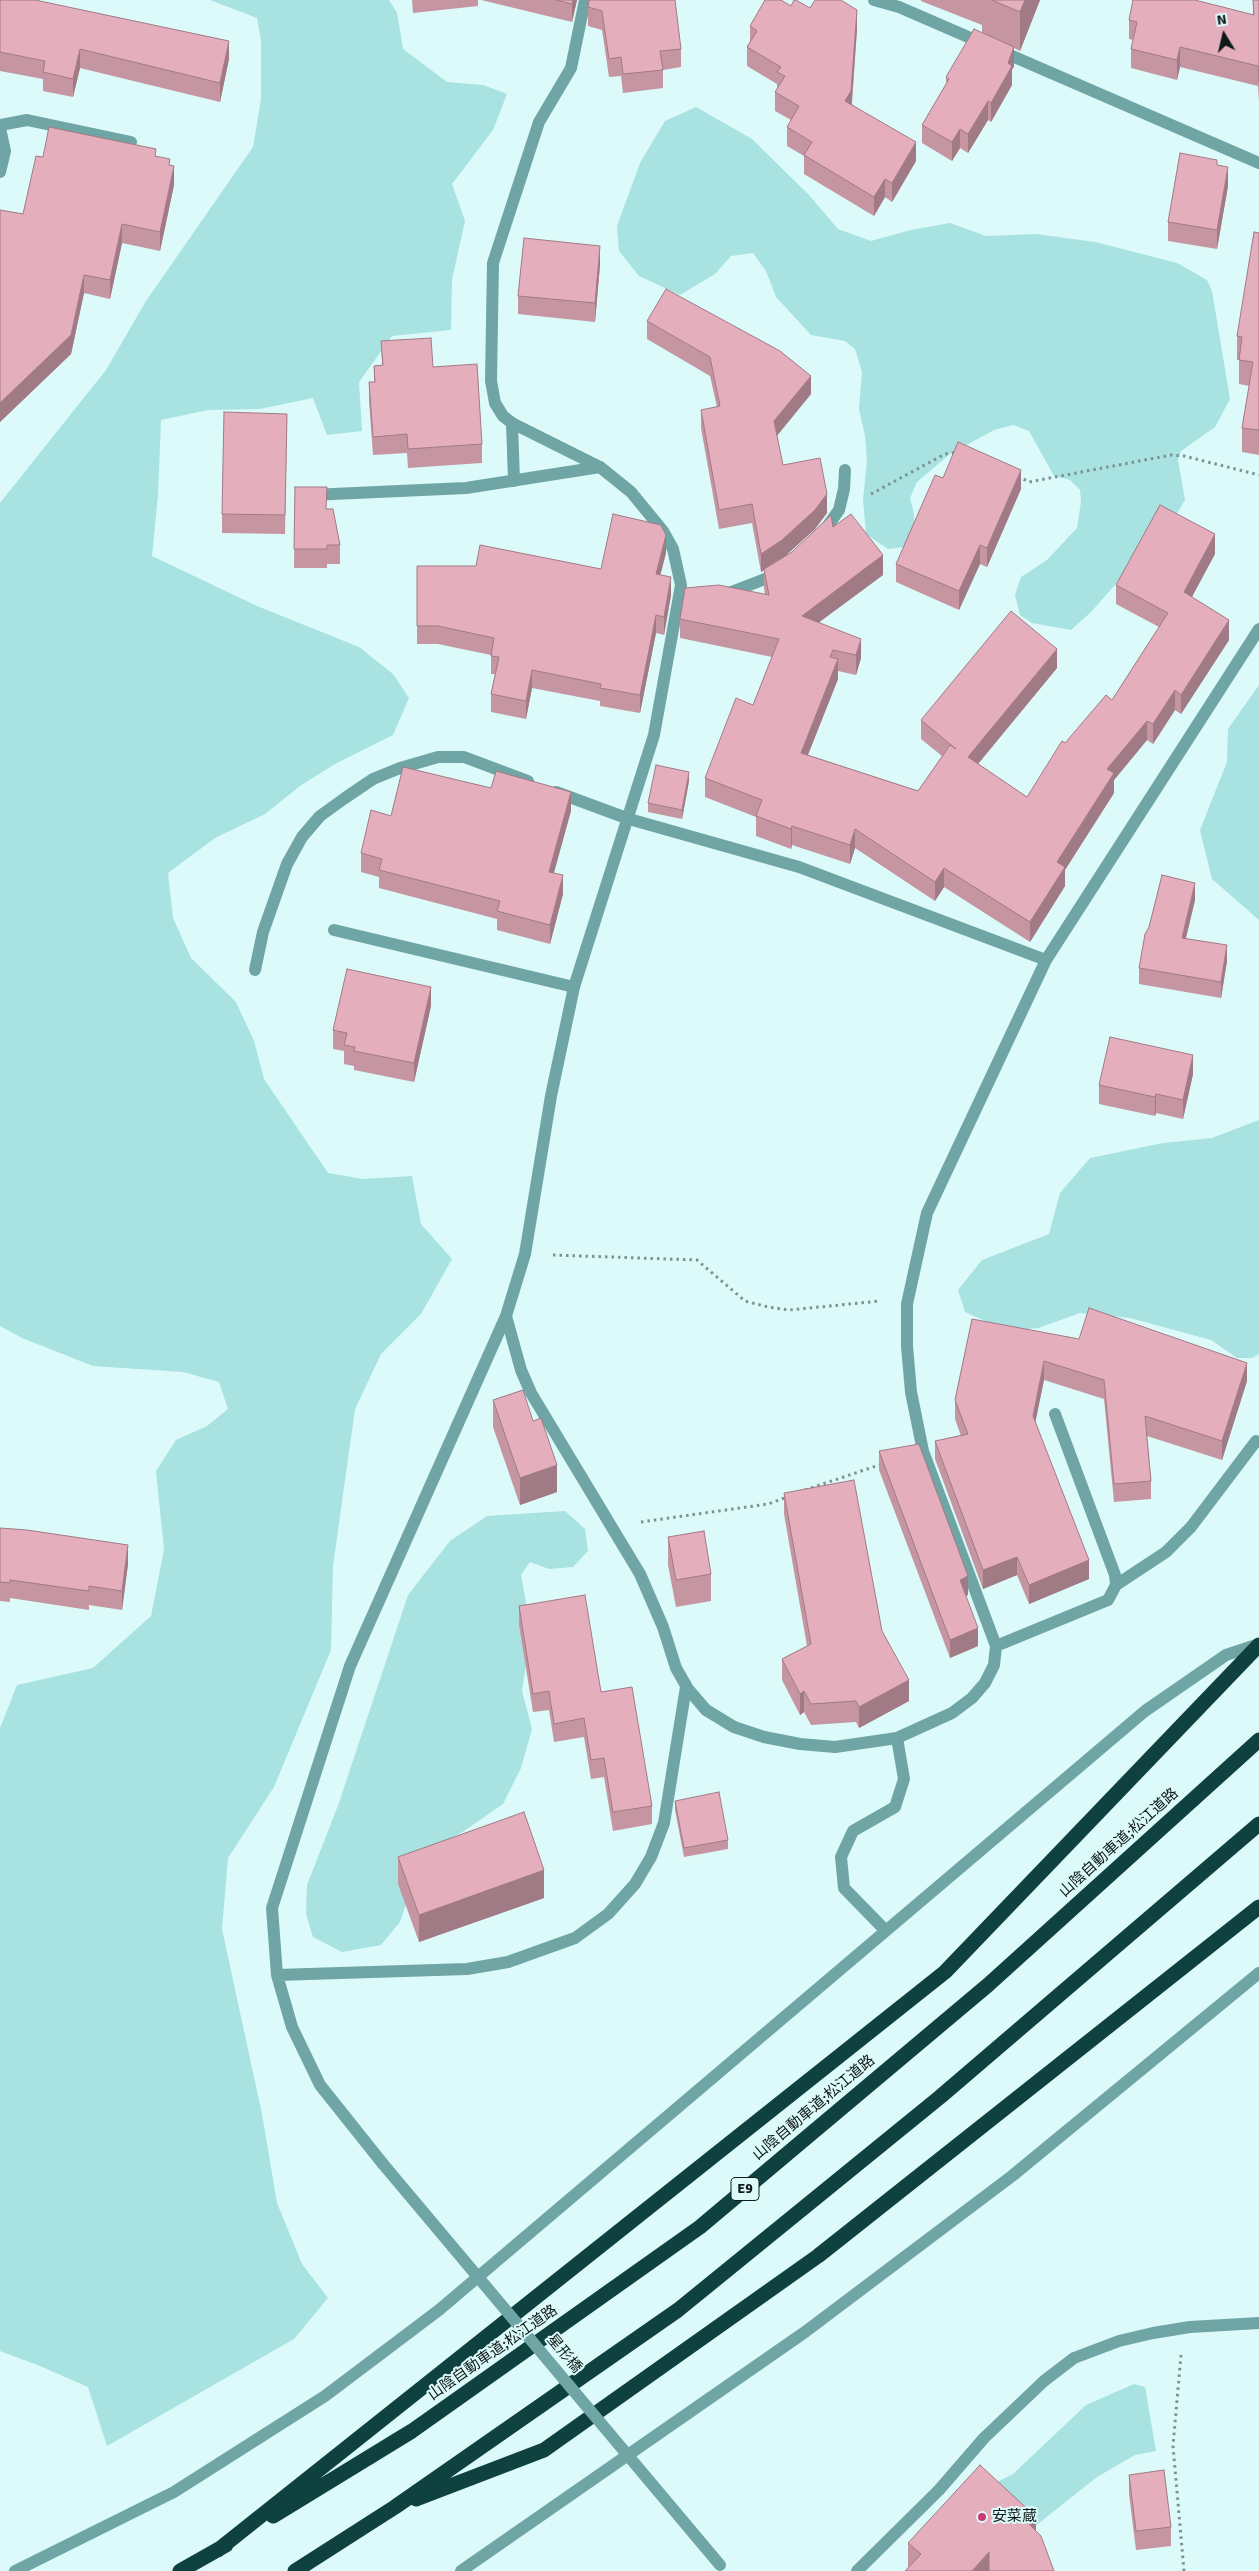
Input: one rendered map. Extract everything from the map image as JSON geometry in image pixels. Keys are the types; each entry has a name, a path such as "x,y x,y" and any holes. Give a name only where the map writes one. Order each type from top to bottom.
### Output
{"highway":[{"path":"218,2550 945,1972 1259,1645"},
{"name":"山陰自動車道;松江道路","path":"180,2571 218,2550 412,2431 700,2226 988,1985 1259,1740"},
{"path":"295,2571 395,2507 678,2310 940,2097 1259,1824"},
{"path":"395,2507 544,2450 818,2256 1259,1907"}],"street":[{"path":"874,0 899,4 1259,163"},
{"path":"514,481 512,423 504,416 495,403 491,381 493,263 540,122 571,68 587,3"},
{"path":"0,172 5,151 0,127 27,120 131,142"},
{"name":"星形橋","path":"512,423 600,467 631,492 663,531 673,549 681,585 679,600 654,735 574,987 551,1096 525,1254 506,1316 350,1666 272,1908 277,1975 292,2027 320,2085 383,2164 723,2568"},
{"path":"301,495 466,488 600,467"},
{"path":"815,540 839,510 844,489 845,470"},
{"path":"716,597 764,580 788,565"},
{"path":"679,600 696,600"},
{"path":"506,1316 520,1370 531,1393 640,1574 664,1627 676,1668 686,1687 706,1710 734,1727 764,1737 800,1744 835,1747 897,1738 952,1714 972,1698 985,1683 994,1665 996,1646 923,1451 911,1392 907,1346 907,1304 927,1213 1046,960 1259,629"},
{"path":"255,970 275,894 302,837 320,816 373,779 400,768 438,757 451,756 464,757 628,819 799,867 1046,960"},
{"path":"334,930 574,987"},
{"path":"1055,1414 1115,1575 1116,1585"},
{"path":"996,1646 1108,1600 1116,1585 1166,1552 1191,1527 1256,1441"},
{"path":"15,2571 174,2492 325,2396 439,2310 1145,1711 1226,1655 1259,1645"},
{"path":"277,1975 467,1969 508,1962 575,1938 608,1914 635,1884 651,1857 664,1823 686,1687"},
{"path":"885,1930 844,1888 841,1857 853,1831 895,1807 904,1779 897,1738"},
{"path":"461,2571 805,2332 1012,2176 1259,1973"},
{"path":"857,2571 938,2490 984,2438 1044,2381 1074,2358 1119,2341 1173,2330 1259,2323"}],"path":[{"path":"839,510 945,454 963,451"},
{"path":"1013,472 1029,482 1172,455 1184,456 1259,475"},
{"path":"525,1254 697,1260 745,1301 789,1310 886,1301 907,1304"},
{"path":"799,1492 923,1451"},
{"path":"652,1520 768,1504 791,1495"},
{"path":"1173,2330 1183,2359 1173,2446 1184,2571"}],"shaded area":[{"path":"210,0 389,0 397,13 403,49 447,82 483,85 507,94 493,130 452,184 465,221 452,279 451,330 392,336 359,382 362,431 327,435 313,398 260,409 208,410 161,420 158,495 152,556 257,606 359,647 393,674 409,698 393,735 335,764 300,786 265,814 215,838 168,873 173,918 191,958 236,1002 254,1041 264,1079 328,1173 363,1179 412,1176 421,1224 452,1259 421,1314 381,1354 355,1409 333,1566 331,1650 274,1787 228,1858 222,1929 262,2114 277,2203 302,2264 328,2298 294,2339 107,2446 88,2387 0,2351 0,1728 17,1685 93,1668 151,1616 164,1550 156,1471 176,1440 207,1426 228,1409 219,1382 183,1372 93,1366 22,1338 0,1326 0,503 106,370 146,301 253,147 261,99 261,40 257,18"},
{"path":"696,107 752,139 809,195 838,229 871,241 911,230 950,223 986,236 1036,234 1095,242 1177,263 1207,280 1212,291 1230,399 1215,427 1181,451 1178,460 1185,500 1173,520 1090,613 1071,630 1032,623 1020,615 1015,595 1021,577 1047,560 1077,528 1081,502 1080,490 1070,480 1054,476 1029,431 1013,425 994,430 950,454 917,482 910,498 914,514 914,532 905,547 888,549 866,534 863,500 867,460 865,436 859,409 862,372 855,349 845,341 811,335 776,297 766,271 753,253 731,256 715,274 680,295 639,276 619,251 617,226 640,163 665,121"},
{"path":"1259,685 1259,920 1212,879 1200,830 1227,762 1228,729"},
{"path":"1259,1120 1259,1354 1252,1358 1237,1358 1211,1340 1130,1318 1080,1313 1038,1328 1007,1331 965,1312 958,1290 982,1260 1049,1234 1060,1193 1090,1158 1163,1143 1212,1138"},
{"path":"565,1511 585,1529 588,1551 573,1567 549,1569 530,1562 521,1575 531,1630 522,1691 532,1729 521,1768 503,1804 464,1831 423,1854 400,1922 381,1945 342,1952 313,1937 306,1914 307,1885 339,1803 408,1595 450,1541 487,1516"},
{"path":"1134,2384 1145,2387 1156,2451 1135,2455 1097,2477 1029,2531 987,2487 1013,2474 1086,2405"}],"building":[{"path":"0,0 35,0 229,41 220,83 80,49 73,79 43,72 45,61 0,52"},
{"path":"556,0 573,0 572,4"},
{"path":"589,0 675,0 681,49 660,51 663,70 623,74 621,57 609,59 602,11 588,7"},
{"path":"765,0 781,0 791,6 794,0 796,0 810,8 815,0 841,0 857,10 851,91 845,101 916,142 892,183 885,179 874,197 804,155 812,142 787,127 799,106 775,92 785,76 777,72 781,67 747,47 757,31 750,26"},
{"path":"992,0 1025,0 1020,12"},
{"path":"1133,0 1195,0 1254,15 1253,0 1259,0 1259,82 1258,66 1180,47 1177,60 1131,49 1137,22 1129,20"},
{"path":"974,29 1014,47 1008,63 1012,66 991,103 988,101 968,134 960,129 952,142 922,125 949,79 946,77"},
{"path":"49,127 156,149 155,156 170,159 169,165 174,166 160,232 122,224 110,280 84,275 71,335 0,403 0,210 23,214 36,156 43,157"},
{"path":"1180,153 1217,160 1217,165 1228,167 1217,230 1168,222"},
{"path":"1254,232 1259,233 1259,430 1242,428 1253,362 1239,360 1242,337 1237,336"},
{"path":"524,238 600,246 595,303 518,296"},
{"path":"666,289 780,351 811,376 774,421 783,465 820,458 827,494 815,510 782,540 761,554 752,504 719,510 701,410 720,406 710,357 647,321"},
{"path":"431,338 433,367 477,364 482,444 408,449 407,434 373,437 369,382 375,382 374,366 383,365 381,341"},
{"path":"224,412 287,414 285,515 222,514"},
{"path":"958,442 1021,470 987,548 980,545 959,591 896,564 935,475 943,478"},
{"path":"295,487 327,487 326,509 333,509 340,545 327,545 327,549 294,549"},
{"path":"1160,505 1215,534 1184,592 1229,620 1181,695 1175,690 1153,724 1147,721 1107,769 1114,773 1057,862 1065,867 1030,922 944,868 935,882 855,829 850,845 792,826 791,829 756,816 762,800 705,778 736,698 753,705 779,639 680,619 685,588 719,585 769,595 764,569 792,552 831,515 833,527 851,514 883,555 802,616 861,639 856,655 833,650 830,657 838,659 801,753 918,791 950,745 956,749 921,720 1011,611 1057,649 968,757 1027,797 1062,741 1065,743 1106,695 1112,700 1168,613 1116,585"},
{"path":"613,514 661,525 666,535 656,574 671,577 664,617 656,615 640,695 600,688 601,684 532,670 526,701 491,694 499,657 491,656 494,638 438,626 417,626 417,566 476,566 480,545 601,569"},
{"path":"656,765 689,772 682,810 648,803"},
{"path":"403,767 491,788 496,771 571,792 549,872 563,875 550,925 497,911 500,901 379,870 382,859 361,853 371,810 391,816"},
{"path":"1162,875 1195,883 1182,938 1227,945 1221,982 1139,968 1145,934 1149,927"},
{"path":"347,969 431,987 414,1063 354,1051 355,1047 344,1045 347,1033 333,1030"},
{"path":"1110,1037 1193,1055 1183,1100 1156,1094 1155,1097 1099,1085"},
{"path":"1089,1308 1247,1363 1222,1441 1145,1416 1151,1481 1114,1484 1104,1380 1044,1361 1033,1416 1089,1560 1029,1585 1017,1557 983,1570 935,1441 968,1434 955,1400 972,1319 1079,1339"},
{"path":"523,1390 533,1421 541,1418 557,1465 520,1478 493,1400"},
{"path":"919,1444 968,1576 960,1580 978,1628 950,1640 879,1451"},
{"path":"854,1480 882,1631 909,1680 859,1707 856,1701 811,1704 804,1691 800,1694 782,1659 811,1644 784,1493"},
{"path":"0,1528 27,1530 128,1545 122,1591 89,1586 89,1591 10,1580 10,1583 0,1582"},
{"path":"704,1531 711,1574 676,1580 668,1537"},
{"path":"585,1595 601,1692 632,1687 652,1806 613,1812 604,1758 591,1760 584,1718 554,1724 549,1691 533,1694 519,1606"},
{"path":"719,1792 728,1840 684,1848 675,1801"},
{"path":"524,1812 544,1870 419,1915 398,1857"},
{"name":"安菜蔵","path":"980,2465 1036,2517 1029,2524 1041,2536 1054,2571 989,2571 989,2552 972,2571 905,2571 921,2554 908,2543"},
{"path":"1164,2470 1171,2527 1136,2531 1129,2475"}],"place":[{"name":"安菜蔵","path":"982,2517"}]}
